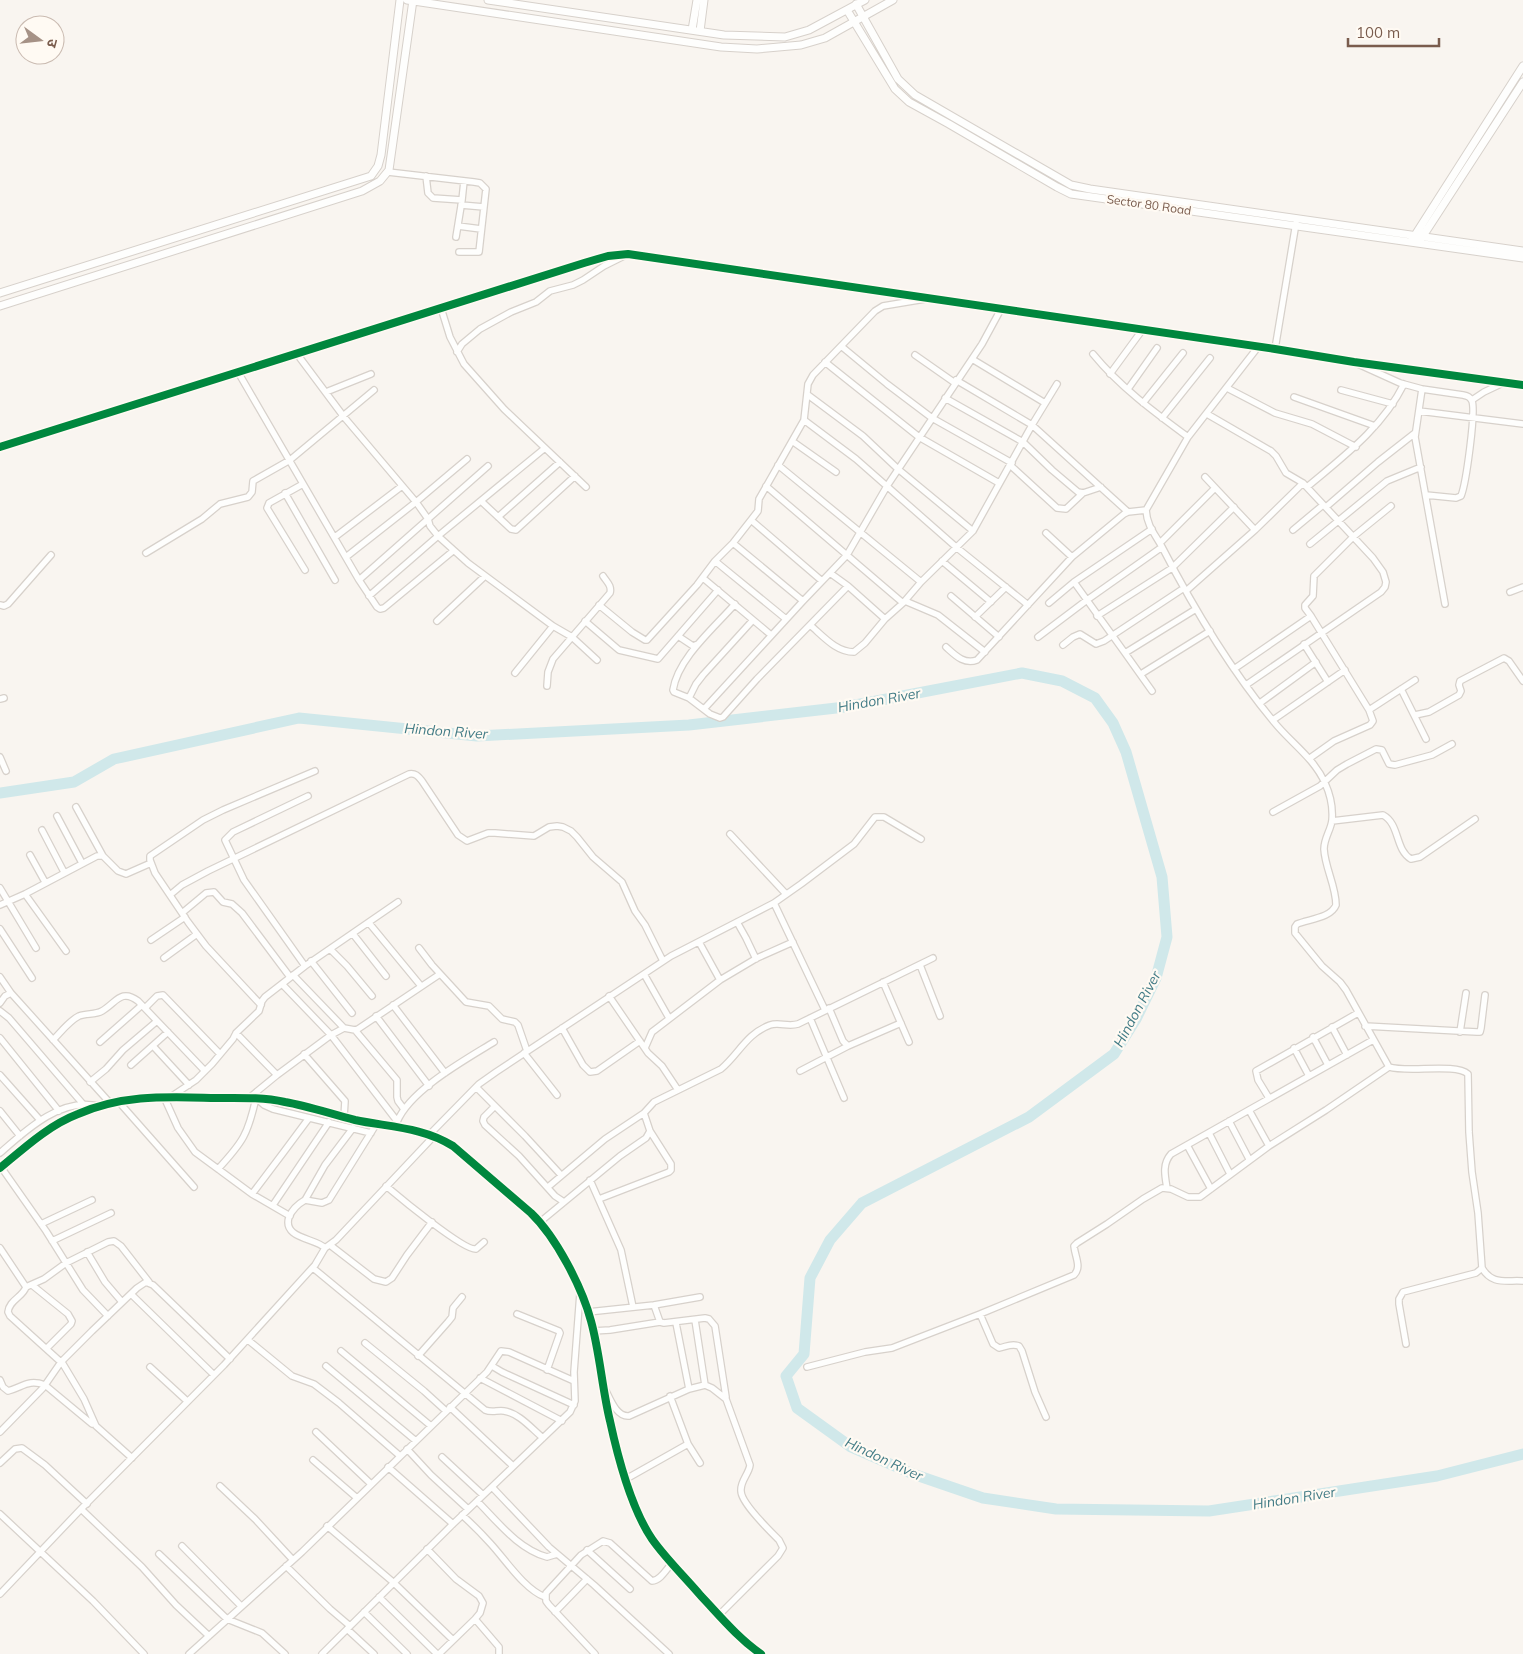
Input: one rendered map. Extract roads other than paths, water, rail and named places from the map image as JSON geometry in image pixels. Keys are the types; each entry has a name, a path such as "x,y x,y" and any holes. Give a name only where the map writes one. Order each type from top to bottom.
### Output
{"street":[{"path":"0,294 371,176 381,155 400,0"},
{"path":"0,306 373,186 386,174 411,0 695,43 757,49 801,45 825,38 893,0"},
{"path":"488,0 724,35 785,37 809,30 865,0"},
{"path":"695,43 697,0"},
{"path":"696,31 704,0"},
{"name":"Sector 80 Road","path":"856,4 898,79 915,95 1071,185 1523,258"},
{"name":"Sector 80 Road","path":"847,10 895,89 908,102 1057,188 1070,194 1296,222"},
{"path":"1416,240 1523,66"},
{"path":"1416,240 1523,82"},
{"path":"949,124 953,116"},
{"path":"375,171 386,174 426,176 464,181 480,184 486,188 478,252 459,252"},
{"path":"426,176 428,193 433,198 484,207"},
{"path":"456,236 464,181"},
{"path":"1275,349 1296,222"},
{"path":"458,226 481,228"},
{"name":"Sector 80 Road","path":"1416,240 1523,251"},
{"path":"457,352 462,344 480,329 511,312 536,302 550,291 573,285 583,280 604,266 628,254"},
{"path":"0,447 608,256 628,254 1354,362 1523,385"},
{"path":"599,605 632,632 648,640 703,578 715,561 733,543 758,511 759,499 804,420 808,384 812,375 875,311 884,306 930,299"},
{"path":"441,308 450,337 464,364 504,408 586,487"},
{"path":"704,709 771,635 848,555 887,486 972,359 1001,309"},
{"path":"1110,374 1143,330"},
{"path":"841,346 886,384 932,418 1011,464 1057,508 1061,510 1066,509 1082,492 1101,487"},
{"path":"1258,347 1188,437 1146,510 1147,520 1172,568 1234,669 1273,720 1310,758 1325,782 1330,797 1332,821 1324,847 1336,901 1335,908 1323,916 1297,924 1295,930 1322,966 1340,982 1389,1067"},
{"path":"1128,389 1157,348"},
{"path":"1143,403 1183,353"},
{"path":"297,354 344,417 416,502 438,536 453,551 485,576 553,626 572,637 597,660"},
{"path":"1093,354 1110,374 1143,403 1188,437"},
{"path":"915,355 956,382 1032,425 1128,512"},
{"path":"1162,418 1210,358"},
{"path":"972,359 1045,403"},
{"path":"825,362 919,437 999,483"},
{"path":"1354,362 1404,384 1463,394 1469,396 1472,400 1473,418 1461,496 1456,498 1426,496"},
{"path":"238,372 359,580 377,607 380,609 384,608 453,551"},
{"path":"326,392 371,374"},
{"path":"1472,400 1503,383"},
{"path":"810,625 830,643 841,649 854,652 865,643 885,618 904,602 921,582 973,531 1057,384"},
{"path":"1063,644 1080,634 1096,644 1104,642 1185,590 1305,485 1356,446 1393,404 1404,384"},
{"path":"1227,388 1275,413 1312,424 1356,446"},
{"path":"1422,388 1415,433 1445,604"},
{"path":"146,553 209,514 215,506 248,497 252,492 253,481 290,460 344,417 374,390"},
{"path":"1341,390 1393,404"},
{"path":"808,395 863,436 898,469 973,531"},
{"path":"1294,397 1375,426"},
{"path":"945,398 1023,442 1073,489 1082,492"},
{"path":"1419,411 1523,424"},
{"path":"1207,414 1276,456 1286,474 1305,485 1354,536 1383,572 1386,582 1385,587 1380,592 1246,685"},
{"path":"804,420 856,459 956,547 1028,605"},
{"path":"1293,530 1415,433"},
{"path":"792,441 836,472"},
{"path":"369,596 438,536 545,448"},
{"path":"346,557 467,459"},
{"path":"498,517 560,462"},
{"path":"778,465 921,582"},
{"path":"359,580 488,466"},
{"path":"1310,544 1387,481 1421,467"},
{"path":"481,501 511,529 516,530 575,476"},
{"path":"1205,477 1255,530"},
{"path":"303,484 269,503 268,508 305,570"},
{"path":"335,537 402,486"},
{"path":"766,486 904,602 938,615 985,652"},
{"path":"1038,637 1161,545 1215,488"},
{"path":"285,493 335,580"},
{"path":"1310,758 1334,741 1370,725 1372,721 1369,710 1322,632 1305,608 1305,605 1313,596 1314,576 1354,536 1391,506"},
{"path":"1097,616 1172,568 1234,507"},
{"path":"946,647 968,662 977,660 1072,557 1128,512 1146,510"},
{"path":"751,520 822,581"},
{"path":"1049,603 1074,582 1152,529"},
{"path":"1046,532 1072,557"},
{"path":"733,543 803,601"},
{"path":"0,606 8,604 51,554"},
{"path":"715,561 786,619"},
{"path":"942,562 991,602"},
{"path":"830,573 885,618"},
{"path":"437,621 485,576"},
{"path":"547,686 550,664 610,593 611,589 603,576"},
{"path":"703,578 771,635"},
{"path":"1074,582 1152,691"},
{"path":"735,604 698,644 674,683 674,692 689,698 718,717 723,717 757,679 848,586"},
{"path":"975,617 1006,587"},
{"path":"1510,592 1523,587"},
{"path":"585,621 620,650 658,659 718,590"},
{"path":"951,596 999,637"},
{"path":"1125,653 1196,609"},
{"path":"1234,669 1310,616"},
{"path":"689,698 703,675 753,620"},
{"path":"515,672 553,626"},
{"path":"1141,674 1210,631"},
{"path":"678,636 693,646 698,644"},
{"path":"1304,644 1328,682"},
{"path":"1415,715 1429,712 1459,695 1461,691 1460,681 1504,658 1509,661 1523,681"},
{"path":"1260,703 1316,662"},
{"path":"1273,720 1345,670"},
{"path":"1369,710 1416,680"},
{"path":"1401,689 1426,739"},
{"path":"1273,812 1325,782 1337,770 1376,749 1382,750 1390,764 1395,765 1432,755 1452,744"},
{"path":"0,757 6,770"},
{"path":"261,1005 197,934 155,873 150,863 150,856 203,820 315,771"},
{"path":"170,895 182,885 233,858 409,774 413,774 422,781 458,836 467,841 494,832 534,836 549,827 557,826 571,831 593,857 622,882 635,911 645,925 663,961"},
{"path":"305,966 244,880 225,840 233,832 308,796"},
{"path":"76,807 103,856 118,871 126,874 150,863"},
{"path":"1332,821 1383,815 1390,821 1405,854 1411,859 1420,857 1475,819"},
{"path":"57,816 82,863"},
{"path":"0,1594 248,1340 313,1268 328,1247 359,1216 476,1087 525,1052 663,961 774,903 854,844 875,817 884,817 921,839"},
{"path":"42,830 64,872"},
{"path":"730,834 786,894"},
{"path":"30,855 45,882"},
{"path":"0,905 25,894 82,863 97,856 103,856"},
{"path":"0,888 36,948"},
{"path":"151,940 183,915 206,892 214,892 223,902 232,904 242,913 292,976 344,1028 355,1030 397,1080 397,1097 404,1109"},
{"path":"25,894 66,951"},
{"path":"167,1097 189,1085 205,1071 236,1033 259,1011 265,997 305,966 398,902"},
{"path":"774,903 843,1042 848,1046"},
{"path":"737,922 756,959"},
{"path":"369,923 421,986"},
{"path":"0,930 32,978"},
{"path":"164,958 197,934"},
{"path":"353,934 386,976"},
{"path":"699,942 720,980"},
{"path":"645,1048 652,1032 720,980 756,959 793,942"},
{"path":"419,948 466,1002 488,1006 502,1019 516,1022 522,1033 525,1052 557,1095"},
{"path":"330,949 372,996"},
{"path":"548,1187 605,1139 644,1113 654,1102 721,1069 744,1043 765,1028 775,1024 793,1025 810,1018 933,958"},
{"path":"311,962 352,1013"},
{"path":"920,965 940,1016"},
{"path":"355,1030 440,974"},
{"path":"644,974 669,1018"},
{"path":"0,977 11,993 110,1103"},
{"path":"883,982 909,1042"},
{"path":"282,984 331,1035 396,1124"},
{"path":"0,1003 5,996 11,993"},
{"path":"1460,1032 1466,993"},
{"path":"100,1042 157,996 163,995 220,1054"},
{"path":"1365,1026 1480,1032 1485,995"},
{"path":"53,1040 74,1020 83,1015 97,1013 124,996 134,997 205,1071"},
{"path":"609,996 645,1048 662,1066 678,1090"},
{"path":"393,1005 446,1073"},
{"path":"0,1010 83,1104"},
{"path":"1269,1098 1258,1080 1256,1071 1358,1013"},
{"path":"376,1016 429,1086"},
{"path":"810,1018 844,1098"},
{"path":"90,1082 157,1021"},
{"path":"800,1071 848,1046 902,1023"},
{"path":"1332,1027 1347,1055"},
{"path":"218,1169 243,1139 249,1128 253,1098 277,1075 304,1054 344,1028"},
{"path":"562,1028 583,1065 590,1072 604,1066 640,1041"},
{"path":"131,1065 168,1032"},
{"path":"236,1033 277,1075"},
{"path":"0,1038 59,1111"},
{"path":"1313,1038 1328,1065"},
{"path":"1167,1188 1164,1170 1171,1154 1373,1040"},
{"path":"396,1124 404,1109 429,1086 494,1042"},
{"path":"152,1046 189,1085"},
{"path":"1294,1048 1309,1076"},
{"path":"304,1054 345,1101 344,1117"},
{"path":"807,1367 865,1352 892,1348 1074,1275 1079,1267 1074,1246 1143,1198 1162,1188 1167,1188 1188,1197 1200,1197 1268,1146 1326,1110 1389,1067 1431,1070 1458,1069 1468,1074 1471,1162 1482,1268 1490,1278 1523,1281"},
{"path":"0,1075 40,1120"},
{"path":"476,1087 561,1175"},
{"path":"167,1097 178,1128 195,1152 252,1194 290,1216"},
{"path":"108,1316 86,1296 41,1224 1,1168 60,1122 76,1114 118,1101 167,1097 253,1098 286,1102 344,1117 377,1123 396,1124 432,1135 453,1146 540,1222 559,1250 588,1312 610,1423 626,1479 644,1526 663,1554 746,1643 761,1654"},
{"path":"253,1098 273,1109 372,1133"},
{"path":"118,1101 194,1187"},
{"path":"1,1151 40,1120 59,1111 83,1104 99,1106"},
{"path":"495,1106 484,1117 485,1125 519,1156 556,1196 564,1202"},
{"path":"1249,1110 1268,1146"},
{"path":"0,1111 20,1136"},
{"path":"599,1199 671,1170 671,1164 650,1131 644,1113"},
{"path":"252,1194 284,1154 309,1118"},
{"path":"1229,1121 1250,1159"},
{"path":"273,1205 329,1122"},
{"path":"305,1200 322,1202 329,1200 377,1123"},
{"path":"353,1128 325,1165 305,1200 295,1208 290,1216 289,1226 295,1235 328,1247 374,1278 386,1282 392,1278 432,1222"},
{"path":"540,1222 620,1156 646,1138 650,1131"},
{"path":"1209,1132 1230,1174"},
{"path":"1187,1145 1211,1188"},
{"path":"590,1180 621,1250 633,1307"},
{"path":"386,1186 470,1249 476,1249 484,1242"},
{"path":"41,1224 92,1200"},
{"path":"52,1241 110,1213"},
{"path":"96,1426 84,1399 61,1362 10,1316 8,1312 9,1305 29,1286 44,1279 66,1263 108,1242 114,1241 118,1243 149,1282 230,1359"},
{"path":"0,1248 29,1286 68,1314 72,1321 47,1348"},
{"path":"88,1252 105,1282 122,1302"},
{"path":"313,1268 418,1356 490,1412 508,1412 523,1420 543,1438"},
{"path":"1406,1344 1399,1304 1399,1299 1403,1292 1476,1273 1482,1268"},
{"path":"0,1432 45,1385 61,1362 130,1294 143,1283 149,1282"},
{"path":"322,1654 468,1509 562,1421 574,1405 576,1396 574,1381 580,1292"},
{"path":"130,1294 214,1375"},
{"path":"418,1356 452,1317 453,1308 462,1297"},
{"path":"588,1312 654,1305 700,1297"},
{"path":"654,1305 660,1322"},
{"path":"517,1314 559,1331 560,1333 547,1370"},
{"path":"980,1314 993,1344 999,1348 1011,1344 1019,1346 1046,1417"},
{"path":"593,1331 660,1322 709,1319 715,1326 726,1399 750,1465 750,1469 741,1487 742,1498 782,1544 783,1548 778,1556 719,1615"},
{"path":"695,1320 705,1385"},
{"path":"676,1322 689,1389"},
{"path":"248,1340 292,1376 314,1384 400,1456"},
{"path":"365,1343 448,1409 513,1466"},
{"path":"341,1351 430,1426"},
{"path":"189,1654 293,1560 407,1450 492,1366 501,1352 514,1354 574,1381"},
{"path":"326,1366 416,1441"},
{"path":"492,1366 574,1405"},
{"path":"150,1367 188,1401"},
{"path":"480,1378 562,1421"},
{"path":"0,1380 3,1387 8,1391 30,1382 45,1385 132,1458"},
{"path":"604,1387 618,1412 625,1417 670,1396 705,1385 719,1392 726,1399"},
{"path":"670,1396 688,1444 700,1463"},
{"path":"316,1432 371,1484"},
{"path":"626,1479 688,1444"},
{"path":"0,1462 15,1449 26,1450 87,1504"},
{"path":"407,1450 468,1509"},
{"path":"442,1457 483,1495"},
{"path":"313,1460 357,1498"},
{"path":"388,1467 453,1524"},
{"path":"220,1486 255,1519 293,1560"},
{"path":"492,1486 557,1554 586,1579 662,1652 669,1654"},
{"path":"477,1501 528,1550 547,1557 557,1554"},
{"path":"81,1509 142,1567 176,1605 209,1636"},
{"path":"0,1514 93,1601 144,1654"},
{"path":"462,1515 489,1541 522,1580 538,1594 545,1597"},
{"path":"327,1526 394,1582 453,1640"},
{"path":"595,1654 546,1601 546,1593 587,1550 598,1543 606,1541 652,1581 659,1579 672,1563"},
{"path":"182,1546 241,1606"},
{"path":"379,1597 438,1654 475,1619 480,1613 483,1603 480,1596 456,1579 427,1549"},
{"path":"587,1550 630,1590"},
{"path":"159,1554 227,1619 262,1632 285,1654"},
{"path":"286,1566 374,1654"},
{"path":"555,1612 586,1579"},
{"path":"364,1612 407,1654"},
{"path":"475,1619 499,1647 499,1654"}],"waterway":[{"name":"Hindon River","path":"0,793 74,782 114,759 299,718 477,736 689,725 845,707 1022,673 1062,681 1095,698 1113,723 1126,752 1162,877 1167,937 1156,978 1136,1019 1114,1054 1029,1117 862,1203 830,1240 810,1278 804,1354 786,1376 797,1408 851,1447 913,1474 983,1498 1056,1509 1209,1511 1437,1476 1523,1454"}]}
